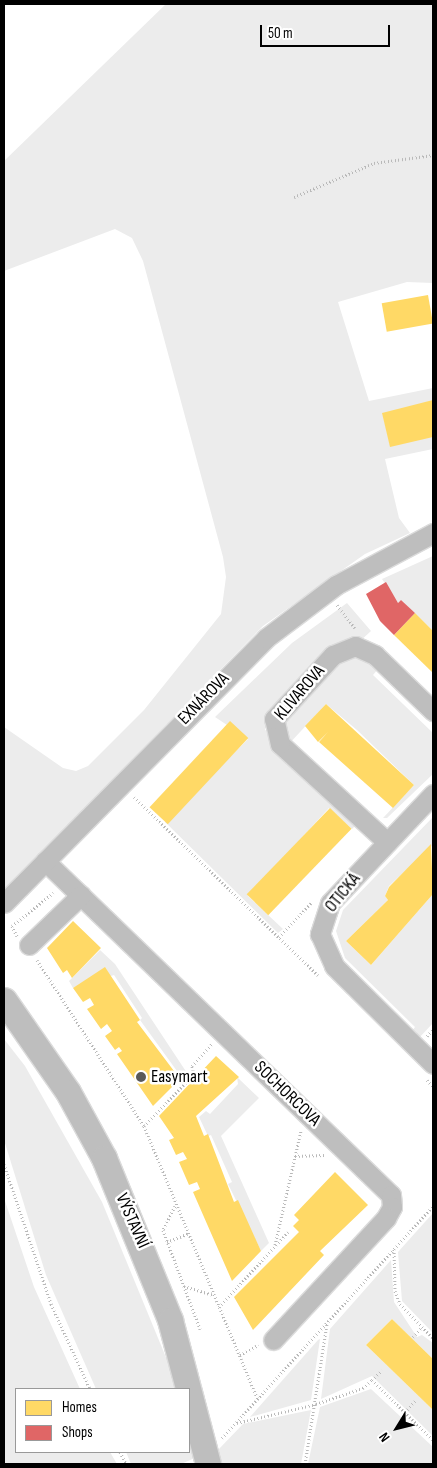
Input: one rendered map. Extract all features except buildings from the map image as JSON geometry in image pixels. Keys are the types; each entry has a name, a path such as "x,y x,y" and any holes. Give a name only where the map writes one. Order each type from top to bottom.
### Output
{"main road":[{"name":"VÝSTAVNÍ","path":"4,1000 68,1092 108,1166 170,1320 212,1454"}],"street":[{"name":"EXNÁROVA","path":"4,903 240,662 290,617 336,585 433,533"},
{"name":"KLIVAROVA","path":"388,842 280,744 274,719 333,655 355,646 375,655 433,711"},
{"name":"OTICKÁ","path":"428,1070 340,973 321,942 322,920 330,903 433,794"},
{"name":"SOCHORCOVA","path":"45,861 390,1195 392,1207 386,1218 267,1340"},
{"path":"28,947 82,895"}],"path":[{"path":"294,197 374,163 433,155"},
{"path":"330,610 344,600"},
{"path":"337,605 358,631"},
{"path":"128,791 326,983"},
{"path":"53,893 12,926 68,1002 144,1126 175,1206 258,1400"},
{"path":"208,1037 219,1048"},
{"path":"144,1126 194,1074 192,1066 214,1042"},
{"path":"428,1070 433,1087"},
{"path":"295,1122 308,1135"},
{"path":"275,1245 302,1128"},
{"path":"295,1156 328,1155 321,1148"},
{"path":"4,1164 51,1304 90,1388"},
{"path":"175,1206 163,1230 200,1329"},
{"path":"212,1454 236,1423 433,1206"},
{"path":"219,1307 288,1232"},
{"path":"167,1242 187,1234"},
{"path":"394,1249 395,1291 406,1314 433,1338"},
{"path":"183,1286 214,1295"},
{"path":"305,1464 316,1404 327,1323"},
{"path":"412,1337 421,1328"},
{"path":"240,1355 267,1340"},
{"path":"236,1423 316,1404 363,1388 382,1370"},
{"path":"372,1380 433,1440"},
{"path":"405,1412 415,1401"}],"shaded area":[{"path":"166,4 433,4 433,283 407,282 338,302 369,401 433,388 433,449 385,459 399,518 410,533 365,554 263,626 4,890 4,727 63,768 76,771 88,766 144,710 221,614 226,577 223,557 143,261 132,238 115,229 4,271 4,161"},
{"path":"433,556 433,631 401,600 398,603 382,579"},
{"path":"347,603 371,631 265,729 279,756 357,824 352,829 329,808 248,896 283,929 278,933 165,822 248,739 215,717 292,643"},
{"path":"357,653 378,669 373,675 433,733 433,774 387,818 383,818 414,785 357,730 326,704 288,745 280,724 333,666"},
{"path":"433,817 433,845 389,886 385,896 388,900 346,941 371,965 433,894 433,1023 419,1038 412,1031 415,1027 345,958 336,931 343,910"},
{"path":"100,950 115,964 187,1073 182,1078 140,1020 142,1018 114,975 73,988 69,981"},
{"path":"4,1039 25,1066 102,1202 179,1388 96,1388 46,1275 4,1140"},
{"path":"237,1077 259,1098 221,1136 269,1243 261,1251 228,1184 232,1182 211,1135 208,1136 199,1117 206,1111 210,1114 238,1084"},
{"path":"4,1198 34,1287 80,1388 15,1388 15,1453 111,1453 117,1464 4,1464"},
{"path":"433,1213 433,1333 402,1301 398,1252"},
{"path":"391,1260 394,1302 417,1337 422,1335 433,1343 433,1359 392,1319 366,1345 433,1410 433,1436 372,1376 321,1399 330,1329"},
{"path":"320,1339 311,1400 250,1417 318,1340"},
{"path":"371,1389 433,1447 433,1464 308,1464 320,1407"},
{"path":"311,1410 301,1464 222,1464 218,1450 243,1424"},
{"path":"190,1430 197,1457 181,1464 131,1464 126,1453 190,1453"}],"place":[{"name":"Easymart","path":"141,1077"}]}
